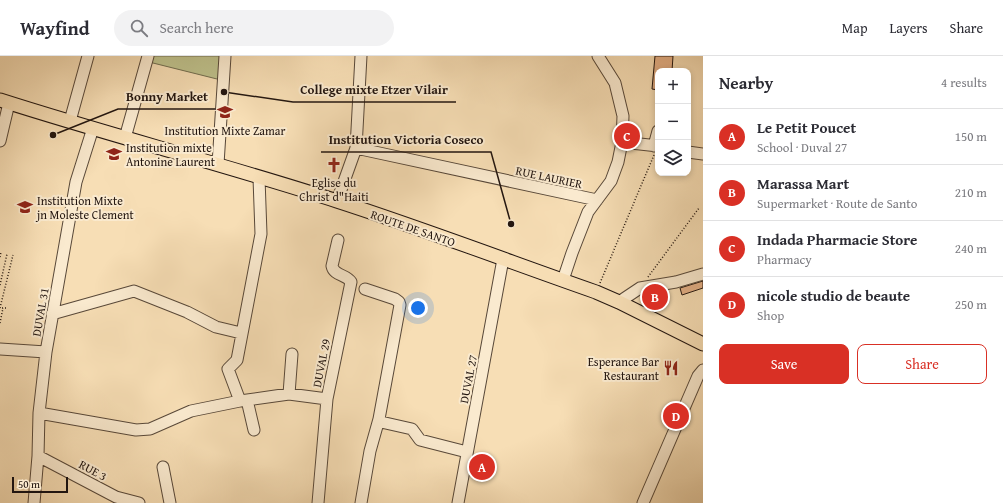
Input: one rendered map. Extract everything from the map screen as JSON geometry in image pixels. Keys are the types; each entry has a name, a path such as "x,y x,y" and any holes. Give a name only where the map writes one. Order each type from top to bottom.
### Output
{"main road":[{"name":"ROUTE DE SANTO","path":"5,101 337,201 596,292 702,341"}],"street":[{"path":"70,121 88,56"},
{"path":"125,138 148,56"},
{"path":"218,164 225,56"},
{"path":"337,201 356,148 361,56"},
{"path":"563,280 588,212 611,181 618,162 622,142 622,116 615,83 598,56"},
{"path":"0,141 5,101"},
{"name":"DUVAL 31","path":"34,503 38,456 39,413 46,352 76,182 93,128"},
{"path":"622,142 655,146"},
{"name":"RUE LAURIER","path":"356,148 597,200"},
{"path":"691,152 703,154"},
{"path":"254,430 243,400 228,369 237,360 241,333 262,234 259,178"},
{"name":"DUVAL 29","path":"318,503 328,399 350,282 348,278 334,272 332,269 338,240"},
{"name":"DUVAL 27","path":"458,503 503,259"},
{"path":"619,302 640,288 676,282 703,274"},
{"path":"361,503 370,451 379,419 400,305 396,299 365,289"},
{"path":"52,314 134,291 187,312 216,327 241,333"},
{"path":"0,349 46,352"},
{"path":"289,394 292,354"},
{"path":"643,503 698,376 703,370"},
{"path":"39,413 136,430 150,429 191,411 243,400 289,394 328,399"},
{"path":"379,419 381,422 412,428 420,440 467,452"},
{"name":"RUE 3","path":"38,456 116,497 139,503"},
{"path":"163,467 170,503"}],"path":[{"path":"596,292 655,151"},
{"path":"640,288 699,208"},
{"path":"0,257 1,252"},
{"path":"0,285 7,254"},
{"path":"0,323 4,308 0,308 13,255"}],"green space":[{"path":"146,56 225,56 225,81 145,61"}],"building":[{"path":"655,56 673,56 672,68 655,68 655,90 652,89"},
{"path":"703,281 703,288 682,295 680,288"},
{"path":"667,291 664,303 645,296 645,294"}],"place":[{"name":"College mixte Etzer Vilair","path":"224,92"},
{"name":"Institution Mixte Zamar","path":"225,112"},
{"name":"Bonny Market","path":"53,135"},
{"name":"Indada Pharmacie Store","path":"627,136"},
{"name":"Institution mixte Antonine Laurent","path":"114,154"},
{"name":"Eglise du Christ d\"Haiti","path":"334,165"},
{"name":"Institution Mixte jn Moleste Clement","path":"25,207"},
{"name":"Institution Victoria Coseco","path":"511,224"},
{"name":"Marassa Mart","path":"655,297"},
{"name":"Esperance Bar Restaurant","path":"671,368"},
{"name":"nicole studio de beaute","path":"676,416"},
{"name":"Le Petit Poucet","path":"482,467"}]}
